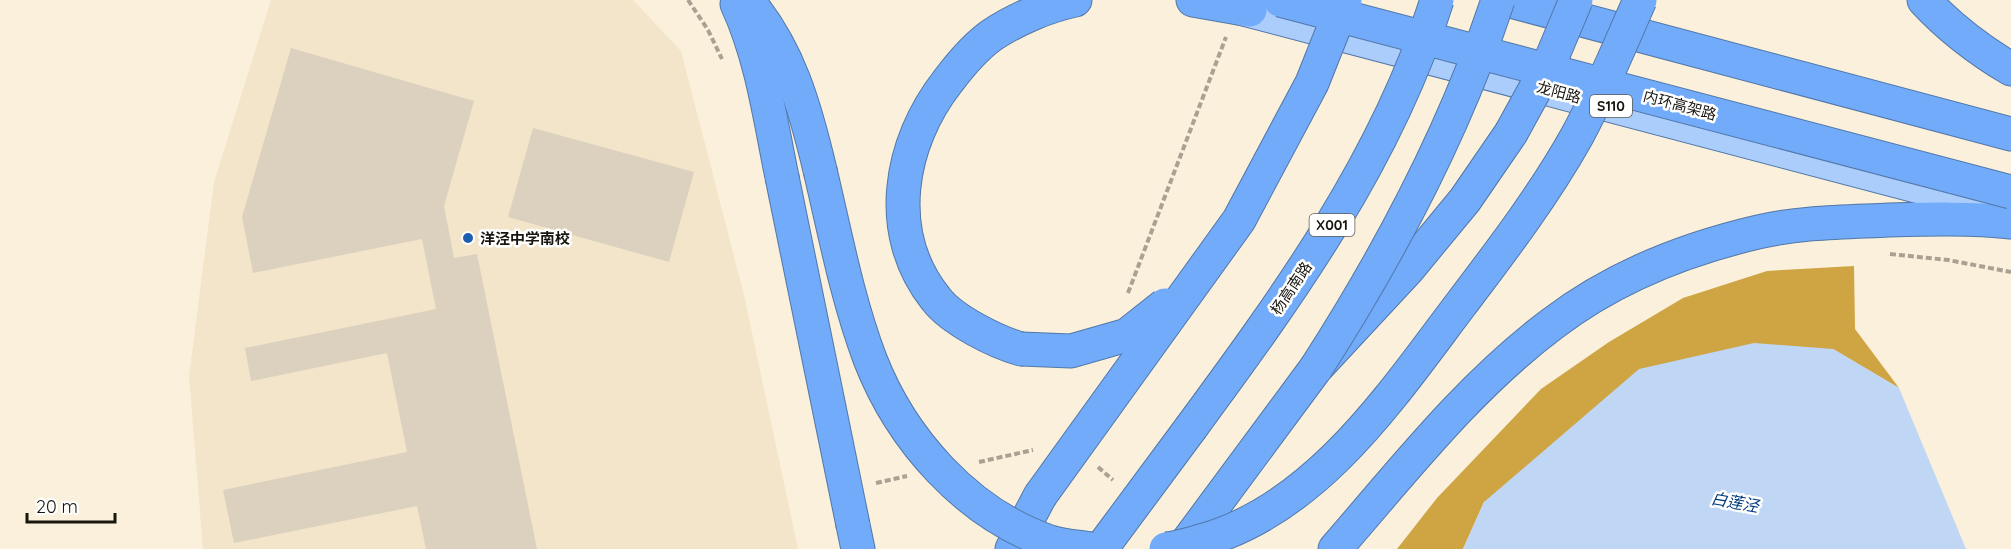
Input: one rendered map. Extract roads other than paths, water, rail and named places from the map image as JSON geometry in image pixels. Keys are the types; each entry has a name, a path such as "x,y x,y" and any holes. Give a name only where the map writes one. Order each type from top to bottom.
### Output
{"highway":[{"path":"735,0 745,23 761,78 856,537"},
{"path":"747,0 778,43 796,80 850,294 870,360 897,411 928,456 965,494 1003,520 1051,542 1090,549"},
{"path":"1076,0 1032,15 991,35 960,64 929,104 913,140 903,177 903,216 913,261 936,300 996,342 1021,349 1071,351 1127,335 1174,298 1239,220"},
{"name":"内环高架路","path":"1193,0 2011,192"},
{"path":"1012,549 1040,496 1239,220 1312,83 1345,0"},
{"name":"杨高南路","path":"1101,549 1261,332 1321,244 1399,98 1437,0"},
{"path":"1182,549 1316,368 1363,296 1454,114 1498,0"},
{"path":"1507,0 2011,134"},
{"path":"1316,368 1408,269 1465,200 1511,133 1550,62 1576,0"},
{"path":"1166,549 1225,534 1270,511 1306,483 1348,444 1386,401 1519,227 1577,136 1640,0"},
{"path":"1924,0 1940,18 1991,57 2011,69"},
{"path":"1335,549 1439,429 1495,372 1552,324 1608,287 1687,252 1760,232 1837,222 1914,219 2011,222"}],"main road":[{"name":"龙阳路","path":"1210,0 2011,211"},
{"path":"1553,0 2011,120"}],"water":[{"name":"白莲泾","path":"1754,343 1833,349 1899,388 1966,549 1463,549 1484,502 1639,369"}],"place":[{"name":"洋泾中学南校","path":"468,238"}]}
